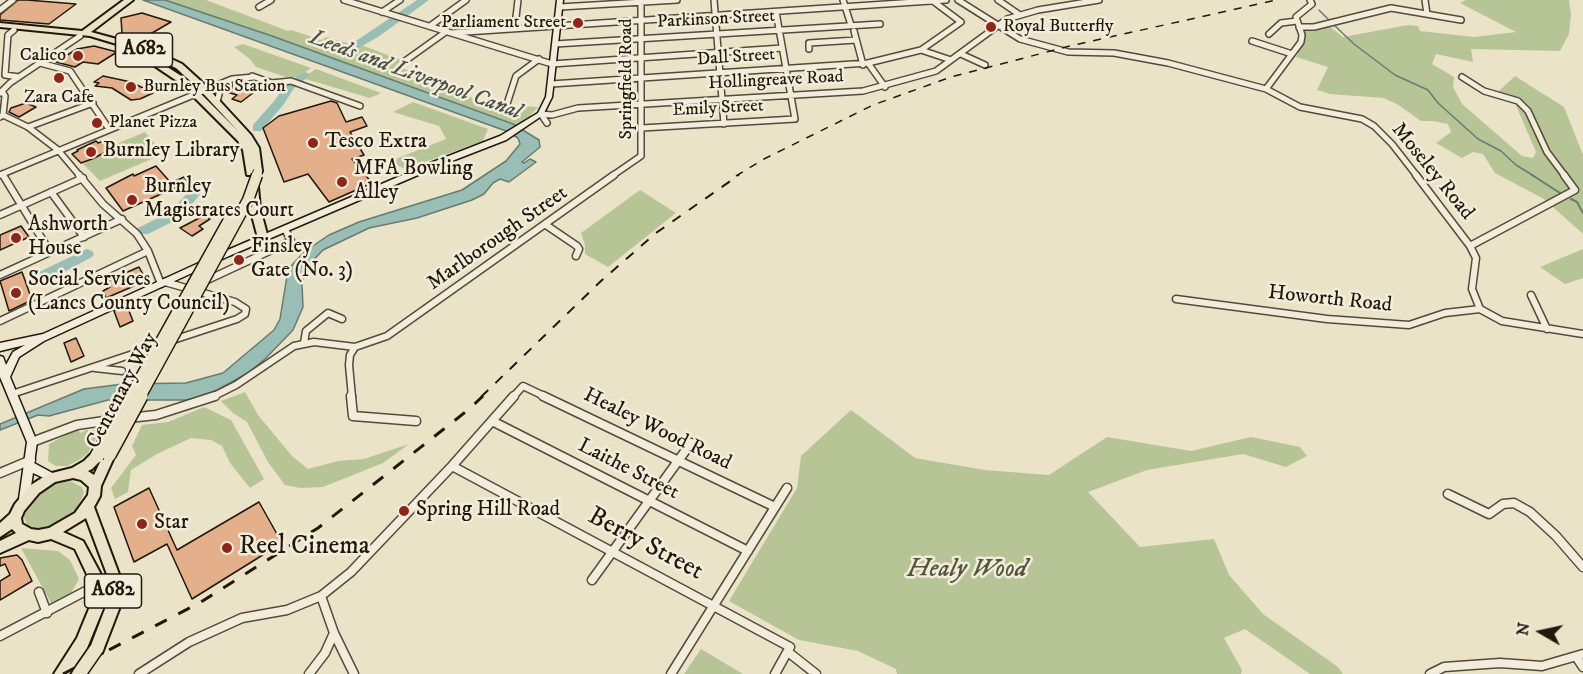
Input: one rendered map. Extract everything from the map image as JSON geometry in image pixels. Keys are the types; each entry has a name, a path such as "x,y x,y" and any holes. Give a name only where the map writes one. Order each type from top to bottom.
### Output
{"main road":[{"path":"80,34 124,0"},
{"path":"80,34 129,0"},
{"name":"A682","path":"0,27 80,34"},
{"name":"A682","path":"0,27 80,34"},
{"name":"Centenary Way","path":"80,34 137,53 192,87 242,140 254,172 103,456 95,486"},
{"name":"Centenary Way","path":"73,473 103,456 254,187 255,148 205,90 192,87"},
{"name":"A682","path":"254,187 255,208 262,238"},
{"path":"73,473 84,475 92,480 95,486"},
{"name":"A682","path":"15,518 24,499 35,489 52,478 73,473"},
{"name":"A682","path":"28,534 51,533 66,526 88,507 94,496 95,486"},
{"name":"A682","path":"79,674 97,648 112,609 114,577 88,507"},
{"path":"0,531 15,518 17,527 28,534"},
{"name":"A682","path":"51,533 79,545 99,584 98,604 82,644 61,674"},
{"path":"0,548 28,534"}],"street":[{"path":"0,10 13,0"},
{"path":"259,7 271,0"},
{"path":"344,0 552,64 782,48"},
{"path":"382,12 400,0"},
{"path":"430,26 466,0"},
{"path":"516,17 518,0"},
{"path":"5,377 16,356 45,337 262,238 503,138 528,123 541,114 549,98 560,4 677,0"},
{"path":"714,0 724,124"},
{"path":"843,0 866,64 885,87"},
{"path":"405,61 449,32 946,0"},
{"name":"Moseley Road","path":"958,0 1020,39 1078,53 1114,53 1168,63 1266,89 1300,107 1354,117 1374,126 1414,171 1470,246 1476,258 1472,289 1480,309"},
{"path":"998,0 1020,15"},
{"name":"Hollingreave Road","path":"541,114 552,115 578,108 863,91 885,87 936,71 1007,19 1099,0"},
{"path":"1266,89 1301,42 1297,15 1312,4 1310,0"},
{"path":"1425,0 1427,14"},
{"path":"921,50 961,22 933,1"},
{"name":"Springfield Road","path":"641,2 641,156"},
{"path":"774,3 790,95"},
{"path":"1269,34 1281,23 1314,27 1391,8 1461,20"},
{"name":"Parkinson Street","path":"555,44 779,30 852,28 879,24"},
{"path":"14,30 8,35 5,75 19,77"},
{"path":"80,34 1,92 5,96 1,116 28,127 58,150 103,204 122,219 148,251 163,283"},
{"path":"809,49 809,43 856,40"},
{"path":"1252,41 1292,54"},
{"path":"921,50 951,60"},
{"name":"Dall Street","path":"551,84 866,64 921,50"},
{"path":"961,54 985,65"},
{"path":"505,110 516,76 539,59"},
{"path":"40,63 70,71 109,129"},
{"path":"168,105 192,87 238,75 272,82 291,81 360,106"},
{"path":"205,90 232,79 254,77"},
{"path":"217,102 217,95 223,88 254,77"},
{"path":"1462,77 1484,91 1518,101 1528,111 1546,152 1575,190 1470,246"},
{"path":"202,100 202,94 213,83"},
{"path":"50,252 1,175 168,105 192,87"},
{"name":"Emily Street","path":"642,128 795,119 790,95"},
{"path":"28,127 93,103"},
{"path":"541,114 547,123"},
{"name":"Marlborough Street","path":"356,347 370,344 398,330 641,156"},
{"path":"0,214 83,178"},
{"path":"51,192 84,237"},
{"path":"0,275 122,219"},
{"path":"546,225 577,246 579,249 576,256"},
{"path":"188,289 291,241 285,229"},
{"path":"0,321 148,251"},
{"path":"12,394 237,319 245,314 246,309 235,302 163,283"},
{"path":"1531,295 1547,329"},
{"name":"Howorth Road","path":"1176,299 1327,319 1409,325 1445,313 1480,309"},
{"path":"1480,309 1502,321 1583,334"},
{"path":"304,344 306,331 328,313 342,319"},
{"path":"0,346 45,337"},
{"path":"32,442 63,429 93,421 156,415 204,401 236,385 280,353 304,344 325,343 356,347 350,355 349,365 353,416 416,421"},
{"path":"0,360 32,442 24,499"},
{"path":"92,367 122,371"},
{"name":"Healey Wood Road","path":"492,421 523,386 775,507"},
{"path":"139,674 189,642 242,618 287,610 321,596 351,572 492,421"},
{"name":"Laithe Street","path":"492,421 748,551"},
{"path":"592,580 691,443"},
{"path":"0,473 30,463"},
{"path":"30,463 52,478"},
{"name":"Berry Street","path":"452,466 790,647 788,652"},
{"path":"671,674 787,488"},
{"path":"1448,494 1482,513 1489,514 1503,504 1514,503 1530,512 1556,536 1583,567"},
{"path":"0,636 99,584"},
{"path":"39,592 46,613"},
{"path":"321,596 334,633 354,674"},
{"path":"309,674 325,653 334,633"},
{"path":"775,674 788,652 816,674"},
{"path":"1430,674 1444,667 1500,663 1542,666 1580,656 1583,667"}],"green space":[{"path":"165,0 206,0 288,31 322,40 327,37 350,44 356,43 406,62 400,67 512,115 522,106 538,107 516,127 484,113 272,36"},
{"path":"1466,0 1569,0 1571,14 1569,34 1560,51 1471,49 1473,62 1436,54 1432,64 1454,77 1453,87 1462,104 1522,156 1533,158 1536,152 1514,101 1498,92 1515,76 1564,107 1583,155 1583,234 1544,199 1495,173 1483,154 1473,152 1462,158 1436,143 1451,132 1448,124 1421,121 1397,104 1383,98 1330,94 1317,90 1328,67 1296,57 1303,43 1304,30 1329,26 1343,37 1408,25 1418,26 1420,31 1474,37 1516,32 1460,3"},
{"path":"243,44 311,68 299,77 286,77 256,67 250,59 234,47"},
{"path":"316,69 381,93 370,98 302,78"},
{"path":"413,102 488,129 483,141 411,167 403,168 397,165 394,162 398,158 446,139 439,126 393,112"},
{"path":"145,132 163,154 100,181 83,164 116,148 114,145"},
{"path":"640,190 676,213 608,267 585,254 581,233"},
{"path":"1583,249 1583,278 1565,284 1540,267"},
{"path":"245,392 258,415 292,456 308,469 338,461 364,459 409,444 383,463 323,487 300,488 285,485 268,462 247,422 221,401"},
{"path":"204,407 231,420 264,479 250,488 230,463 222,446 211,440 191,438 157,454 131,470 128,492 115,499 111,488 136,455 132,446 142,425 168,422"},
{"name":"Healy Wood","path":"851,410 915,458 985,470 1049,475 1107,437 1191,451 1251,437 1300,447 1307,456 1286,467 1243,454 1147,470 1088,492 1140,547 1214,539 1229,575 1263,614 1338,667 1343,674 1310,674 1245,629 1224,638 1242,670 1241,674 897,674 896,669 858,651 799,640 729,601 797,488 801,456"},
{"path":"77,429 81,433 86,430 101,430 88,453 67,466 56,466 48,461 49,444"},
{"path":"70,481 82,487 84,493 77,508 52,526 34,528 27,525 23,514 31,498 50,485"},
{"path":"21,548 58,551 70,560 79,579 71,593 51,603"},
{"path":"701,649 743,674 684,674"}],"water":[{"path":"143,0 165,0 272,36 513,124 539,140 540,147 522,162 530,159 536,162 509,182 500,179 493,183 484,194 472,200 417,218 369,228 323,250 306,268 302,284 303,307 293,330 248,373 217,390 198,398 185,400 108,400 49,416 38,415 0,430 0,424 84,389 123,384 186,383 223,373 274,330 280,319 287,276 291,266 305,251 329,235 359,222 462,190 506,161 520,144 518,138 506,131"}],"building":[{"path":"18,0 76,4 49,24 0,20 0,15"},
{"path":"142,13 171,22 140,40 122,33 121,18"},
{"name":"Calico","path":"94,46 117,52 98,64 83,62 75,67 56,62 77,49"},
{"name":"Burnley Bus Station","path":"103,76 131,82 153,93 131,100 112,88 95,86 99,83 94,82"},
{"path":"237,85 257,90 241,102 232,99 237,95 227,92"},
{"name":"Tesco Extra","path":"331,101 337,103 346,122 362,117 367,126 350,132 364,155 352,159 372,183 329,202 308,174 284,182 263,128 279,116"},
{"path":"26,103 36,107 19,117 9,112 11,108"},
{"name":"Burnley Library","path":"107,140 112,149 92,159 81,163 72,154 96,141 98,143"},
{"name":"Burnley Magistrates Court","path":"156,166 171,183 184,177 188,182 123,211 106,188 133,174 134,176"},
{"path":"205,215 210,219 199,226 203,229 192,236 180,228"},
{"name":"Ashworth House","path":"21,226 29,237 0,250 0,235"},
{"path":"139,267 144,276 131,282 134,286 106,298 103,291 110,287 107,281"},
{"name":"Social Services (Lancs County Council)","path":"22,272 32,300 9,311 0,281"},
{"path":"127,306 133,321 120,327 114,311"},
{"path":"76,338 84,356 71,362 64,343"},
{"name":"Reel Cinema","path":"149,488 177,550 259,502 282,543 192,599 167,544 134,562 114,507"},
{"path":"17,555 22,560 32,581 0,600 0,581 10,575 5,564 0,566 0,558"}],"waterway":[{"name":"Leeds and Liverpool Canal","path":"349,49 374,35 424,0"},
{"path":"1319,10 1329,20"},
{"path":"1334,25 1354,44 1395,75 1428,90 1438,103 1478,139 1501,151 1516,165 1534,176"},
{"path":"257,128 280,102 290,86 304,75"},
{"path":"1532,175 1560,193"},
{"path":"143,231 175,215 196,192"},
{"path":"1571,199 1577,202 1583,213"},
{"path":"42,277 87,254"}],"railway":[{"path":"736,176 764,159 873,105 951,77 1070,46 1276,0"},
{"path":"481,397 601,281 656,233 739,175"},
{"path":"63,674 201,602 318,528 483,396"}],"place":[{"name":"Parliament Street","path":"578,23"},
{"name":"Royal Butterfly","path":"991,27"},
{"name":"Calico","path":"78,56"},
{"name":"Zara Cafe","path":"59,78"},
{"name":"Burnley Bus Station","path":"131,87"},
{"name":"Planet Pizza","path":"97,123"},
{"name":"Tesco Extra","path":"313,143"},
{"name":"Burnley Library","path":"91,152"},
{"name":"MFA Bowling Alley","path":"342,182"},
{"name":"Burnley Magistrates Court","path":"132,200"},
{"name":"Ashworth House","path":"16,238"},
{"name":"Finsley Gate (No. 3)","path":"239,260"},
{"name":"Social Services (Lancs County Council)","path":"16,293"},
{"name":"Spring Hill Road","path":"404,511"},
{"name":"Star","path":"142,524"},
{"name":"Reel Cinema","path":"227,548"}]}
